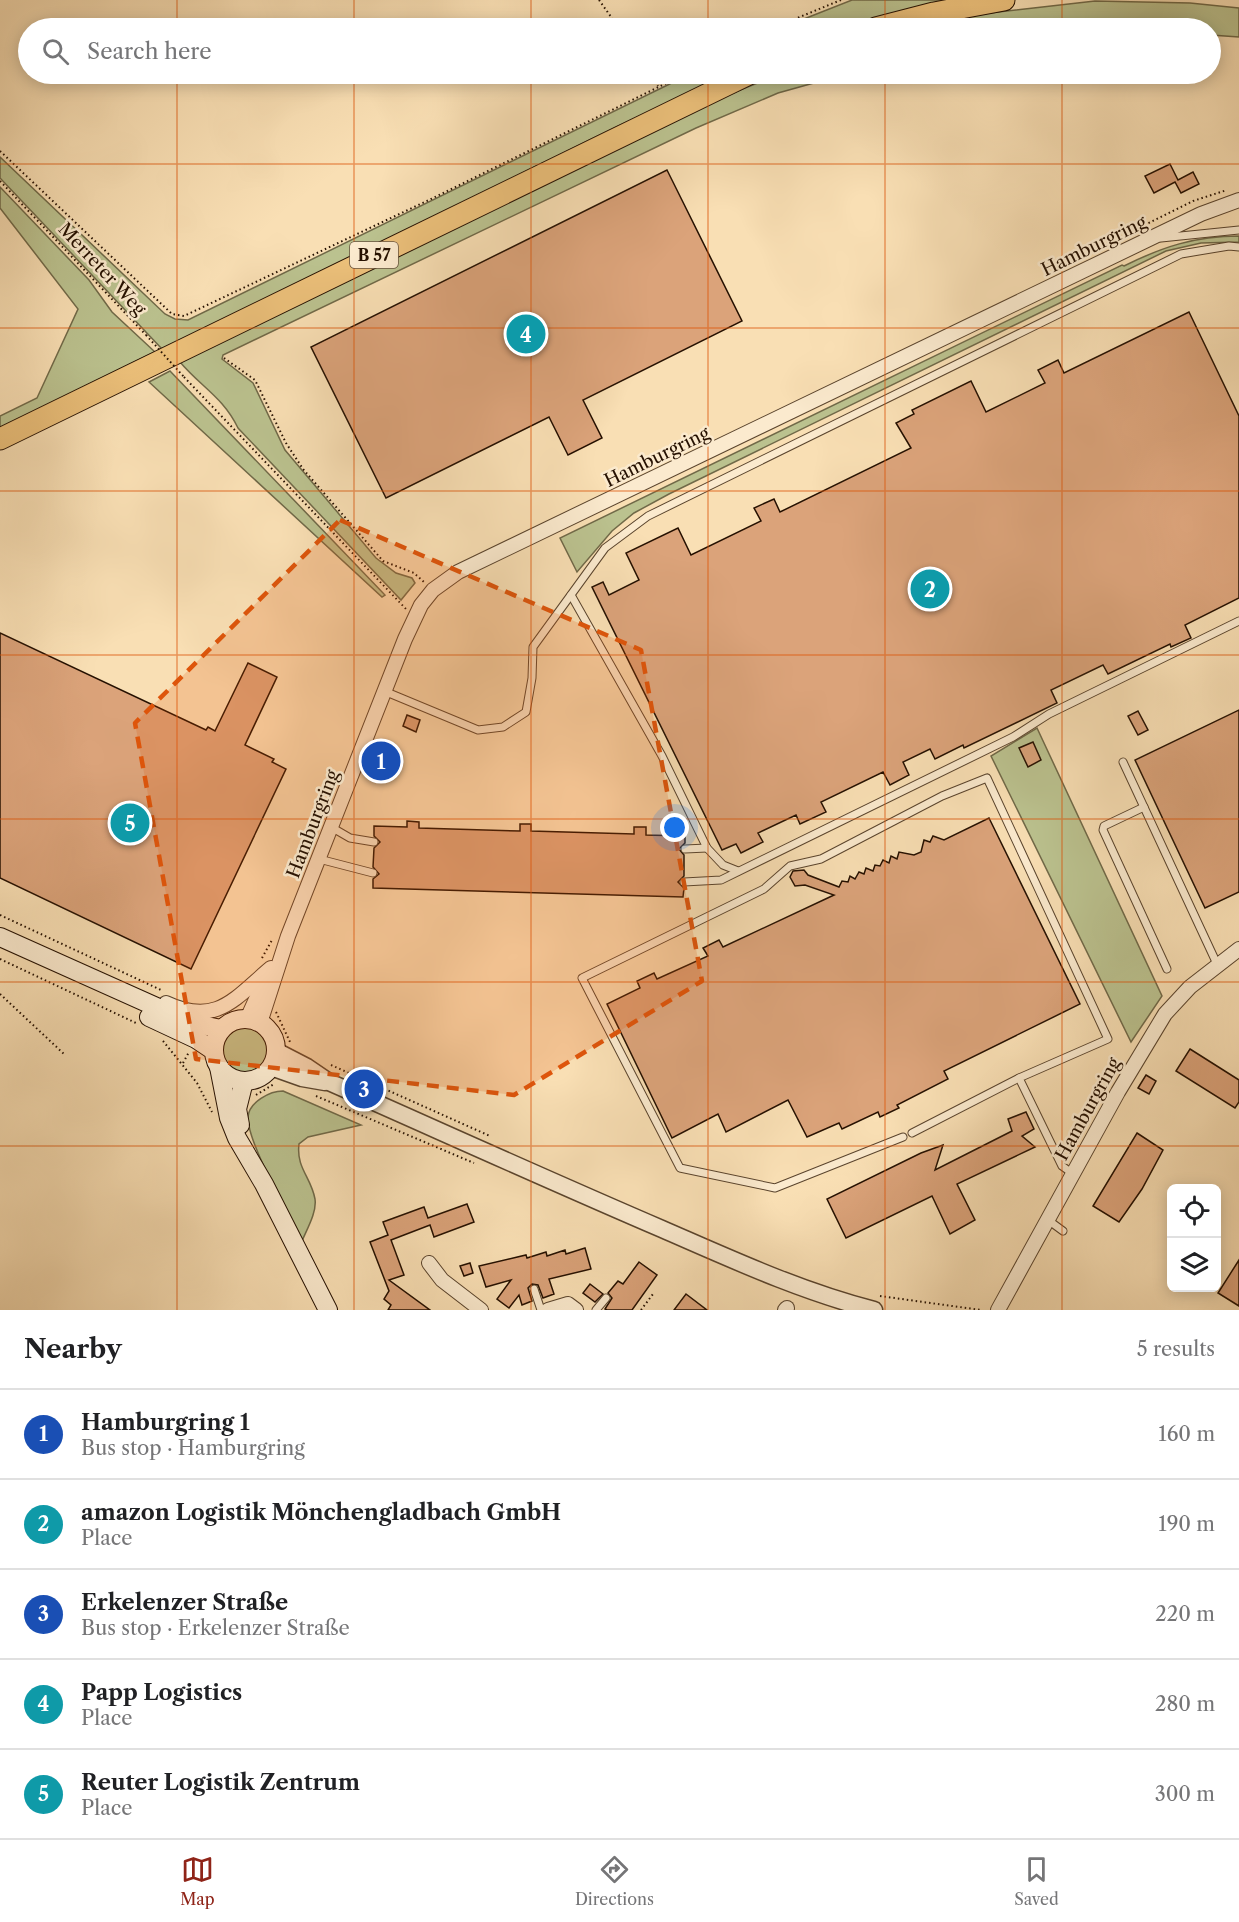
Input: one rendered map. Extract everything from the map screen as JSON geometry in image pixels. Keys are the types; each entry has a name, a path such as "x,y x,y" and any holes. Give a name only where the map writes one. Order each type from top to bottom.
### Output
{"main road":[{"path":"915,18 1005,0"},
{"name":"B 57","path":"0,439 728,84"},
{"path":"0,937 112,989 202,1027 221,1029"},
{"path":"112,989 138,1012 196,1039 216,1059 234,1079 244,1081 264,1074 273,1059 272,1035 254,1021 229,1023 221,1029 214,1043 216,1059 229,1119 237,1138 254,1166 328,1310"},
{"path":"244,1081 237,1109 240,1131 254,1166"}],"street":[{"name":"Hamburgring","path":"288,936 416,615 433,590 469,567 1201,214 1239,200"},
{"path":"254,1021 271,968 288,936"},
{"path":"254,1021 267,1002 288,936"},
{"name":"Hamburgring","path":"998,1310 1072,1173 1165,1014 1190,987 1239,949"},
{"path":"112,989 143,993 173,1006 204,1012 230,1005 271,968"},
{"path":"273,1059 307,1067 329,1082 746,1265 836,1300 874,1303"},
{"path":"429,1263 442,1280 481,1310"},
{"path":"548,1310 568,1304 576,1310"}],"lane":[{"path":"1149,239 1239,230"},
{"path":"384,692 478,730 503,727 526,711 532,678 533,647 605,548 648,516 1181,254 1229,246 1239,247"},
{"path":"571,595 662,756 707,848 723,865 738,872"},
{"path":"684,882 721,880 1239,621"},
{"path":"1123,762 1217,964"},
{"path":"903,1137 775,1188 680,1168 582,978 764,889 790,866 821,859 942,796 987,778 1108,1039 1019,1078 912,1133"},
{"path":"1144,807 1104,826 1103,830 1167,969"},
{"path":"331,827 350,838 374,842"},
{"path":"685,849 707,848"},
{"path":"319,859 373,873"},
{"path":"1019,1078 1062,1166 1072,1173"},
{"path":"1048,1220 1063,1231"},
{"path":"534,1289 541,1310"},
{"path":"596,1310 606,1298"}],"path":[{"path":"599,0 612,18"},
{"path":"797,18 841,0"},
{"path":"0,152 172,314 184,316 431,199 665,84"},
{"name":"Merreter Weg","path":"0,181 380,584 405,609 416,615"},
{"path":"224,358 255,380 286,443 303,469 383,561 414,573 433,590"},
{"path":"0,915 164,992"},
{"path":"0,959 138,1024"},
{"path":"0,994 64,1054"},
{"path":"267,1002 273,1005 290,1043 295,1048"},
{"path":"162,1040 183,1063 202,1092"},
{"path":"328,1064 490,1137"},
{"path":"640,1310 653,1294"},
{"path":"874,1303 981,1310"}],"highlighted area":[{"path":"340,520 641,650 702,981 514,1095 196,1059 135,723"}],"green space":[{"path":"852,0 962,0 883,18 806,18"},
{"path":"1095,1 1190,3 1239,8 1239,37 1221,36 1221,18 950,18"},
{"path":"670,84 710,84 616,127 163,350 0,178 0,157 165,314 175,319 188,320"},
{"path":"755,84 810,84 778,93 696,128 223,355 222,359 253,383 285,450 376,558 396,573 412,578 415,583 401,600 238,428 219,400 180,362 683,113"},
{"path":"0,187 89,280 112,312 155,352 0,428 0,416 37,398 78,309 0,208"},
{"path":"1239,236 1239,242 1201,243 1166,251 669,494 634,513 612,531 577,572 560,538 1122,265 1193,240"},
{"path":"170,371 385,595 382,597 149,382"},
{"path":"1037,728 1162,996 1131,1042 991,756"},
{"path":"246,1025 263,1032 270,1049 263,1066 246,1073 229,1066 222,1049 229,1032"},
{"path":"283,1091 361,1125 308,1137 299,1144 300,1160 315,1199 315,1209 302,1241 261,1160 248,1117 252,1107 261,1098"}],"building":[{"path":"1170,164 1178,180 1193,172 1199,184 1181,193 1175,182 1154,193 1145,176"},
{"path":"667,170 742,321 583,400 602,438 568,455 549,417 386,498 311,347"},
{"path":"1189,312 1239,416 1239,598 1185,625 1191,638 1171,647 1170,644 1108,674 1103,665 1051,690 1057,703 964,748 963,745 935,759 930,749 903,762 909,775 890,785 883,772 821,802 826,812 800,824 796,815 758,833 763,842 741,853 736,844 722,850 592,587 603,582 609,595 639,580 626,553 678,528 691,555 761,521 754,508 774,499 780,512 911,448 896,423 914,414 912,410 971,381 986,412 1045,383 1038,370 1058,360 1064,373"},
{"path":"0,633 206,730 208,727 215,731 248,663 277,677 245,745 274,759 272,762 286,769 191,969 0,878"},
{"path":"1239,710 1239,892 1205,908 1135,760"},
{"path":"1138,711 1148,730 1138,735 1128,716"},
{"path":"407,715 420,720 416,732 403,726"},
{"path":"1033,742 1041,760 1028,767 1019,748"},
{"path":"989,818 1080,1004 944,1071 948,1079 897,1105 899,1108 880,1117 878,1112 842,1129 839,1123 807,1137 788,1100 726,1132 718,1114 672,1138 607,1004 640,988 637,981 654,973 657,979 708,956 703,948 719,940 723,947 834,895 805,885 795,886 790,877 793,871 804,870 808,875 839,887 842,881 848,882 850,876 855,879 859,872 864,874 866,868 873,871 875,865 880,866 883,860 889,863 891,856 897,859 899,852 914,855 921,852 924,840 930,842 933,836 944,840"},
{"path":"407,821 419,822 419,828 520,831 520,824 531,824 531,831 634,834 634,827 646,827 646,835 685,836 685,843 679,849 684,855 684,876 678,882 684,888 683,897 373,888 373,879 379,874 373,867 374,848 380,842 374,836 374,826 407,827"},
{"path":"1190,1049 1239,1080 1239,1102 1235,1108 1176,1071"},
{"path":"1146,1075 1156,1081 1149,1094 1138,1088"},
{"path":"1026,1112 1034,1129 1022,1136 1035,1147 957,1184 975,1220 950,1234 932,1196 846,1238 827,1199 921,1153 943,1145 935,1170 1012,1131 1008,1119"},
{"path":"1137,1133 1163,1150 1142,1189 1119,1222 1093,1206"},
{"path":"467,1204 474,1222 434,1237 430,1225 391,1240 404,1275 389,1280 430,1310 388,1310 391,1305 384,1299 389,1291 370,1242 388,1235 383,1222 424,1207 428,1218"},
{"path":"585,1248 591,1269 549,1279 554,1294 543,1298 538,1285 532,1284 528,1288 532,1301 522,1305 519,1295 509,1308 497,1299 511,1280 486,1287 479,1266 526,1255 527,1258 546,1252 547,1256 565,1250 566,1254"},
{"path":"1239,1260 1239,1306 1218,1293 1221,1292 1221,1288"},
{"path":"639,1262 657,1275 632,1310 605,1309 612,1298 608,1293 618,1281 623,1284"},
{"path":"470,1263 473,1273 464,1276 460,1266"},
{"path":"590,1284 603,1294 595,1302 583,1293"},
{"path":"686,1294 707,1310 674,1310"}],"place":[{"name":"Papp Logistics","path":"526,334"},
{"name":"amazon Logistik Mönchengladbach GmbH","path":"930,589"},
{"name":"Hamburgring 1","path":"381,761"},
{"name":"Reuter Logistik Zentrum","path":"130,823"},
{"name":"Erkelenzer Straße","path":"364,1089"}]}
